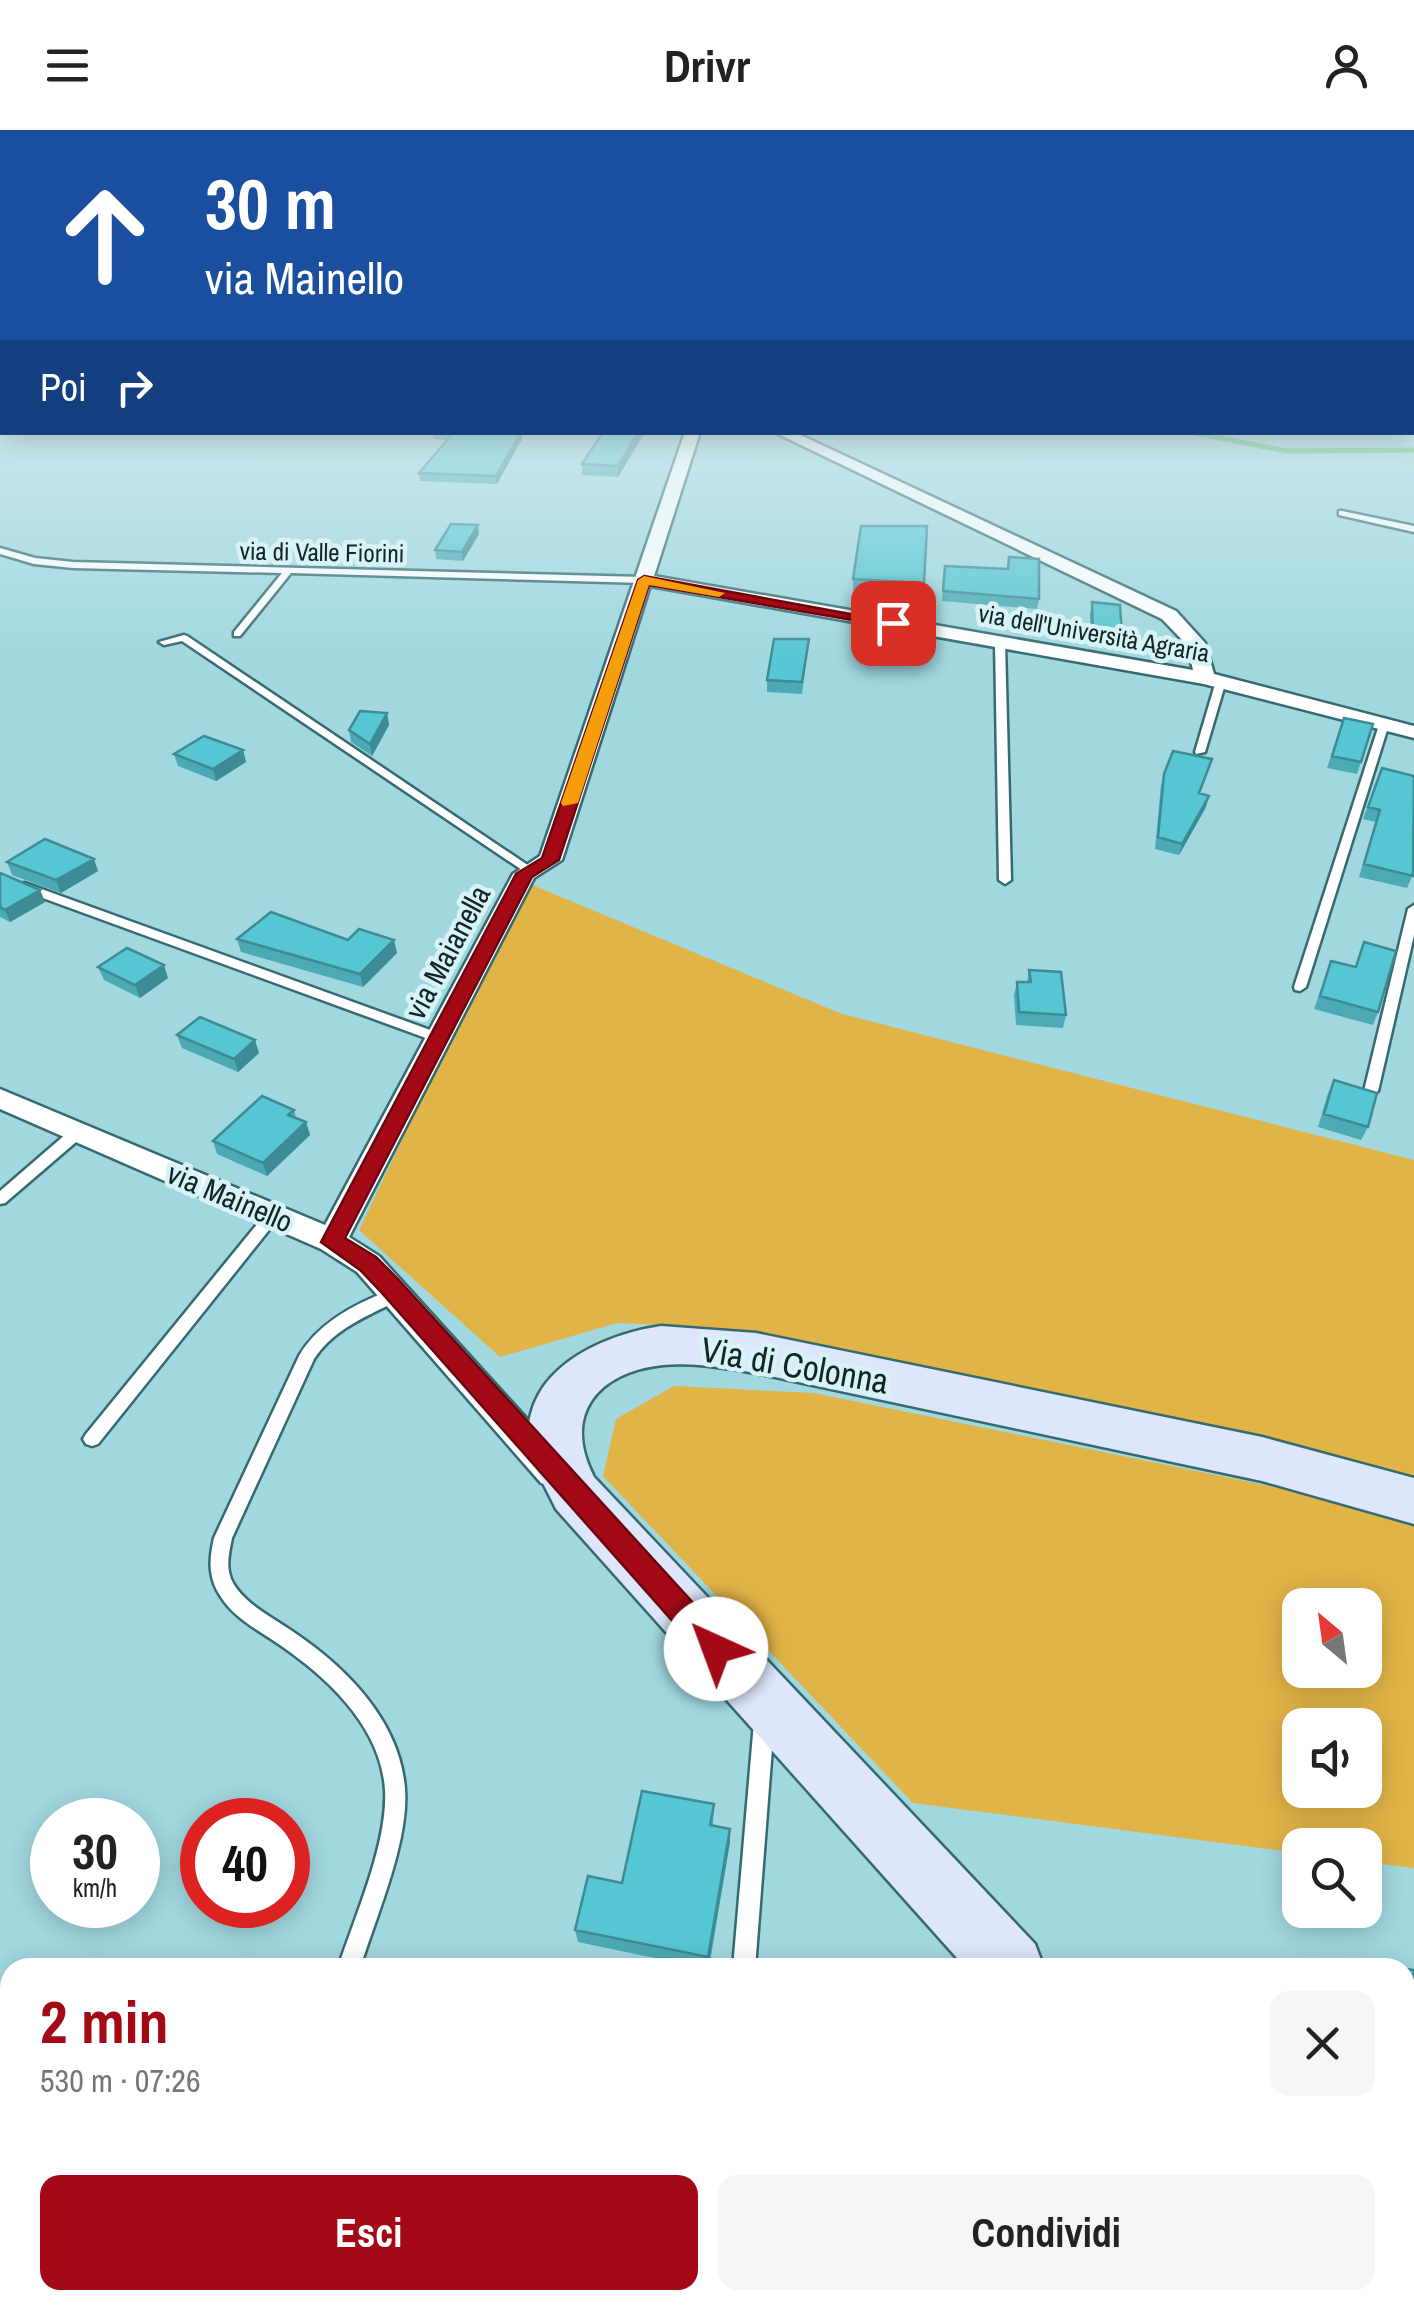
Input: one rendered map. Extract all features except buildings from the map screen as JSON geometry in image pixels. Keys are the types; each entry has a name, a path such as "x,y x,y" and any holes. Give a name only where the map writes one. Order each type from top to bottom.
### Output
{"street":[{"name":"via Maianella","path":"332,1242 530,870 550,860 684,461"},
{"path":"843,461 1169,615 1196,643 1213,679"},
{"name":"via dell'Università Agraria","path":"644,580 1213,679 1414,732"},
{"name":"via Mainello","path":"0,1098 332,1242 368,1264 592,1515"},
{"name":"Via di Colonna","path":"1002,1958 575,1493 555,1445 555,1423 575,1381 616,1357 664,1347 756,1353 1262,1459 1414,1500"}],"lane":[{"path":"1342,513 1414,529"},
{"name":"via di Valle Fiorini","path":"0,551 73,566 644,580"},
{"path":"237,634 288,571"},
{"path":"164,642 184,638 530,870"},
{"path":"1000,642 1005,880"},
{"path":"1200,752 1213,679"},
{"path":"1300,986 1384,724"},
{"path":"7,880 439,1038"},
{"path":"1370,1091 1414,910"},
{"path":"0,1199 78,1132"},
{"path":"92,1439 272,1216"},
{"path":"353,1958 394,1816 392,1771 375,1728 355,1700 326,1668 236,1602 222,1582 218,1559 222,1538 306,1356 331,1329 397,1294"},
{"path":"745,1958 765,1702"}],"shaded area":[{"path":"525,882 842,1014 1414,1160 1414,1483 969,1379 706,1327 617,1323 500,1357 359,1230"},
{"path":"674,1386 814,1393 1304,1493 1414,1525 1414,1868 1382,1864 1382,1828 1282,1828 1282,1851 913,1803 603,1476 616,1419"}],"slow traffic":[{"path":"569,803 644,580 719,593"}],"route":[{"path":"716,1649 390,1286 368,1264 332,1242 525,874 550,860 644,580 893,623"}]}
